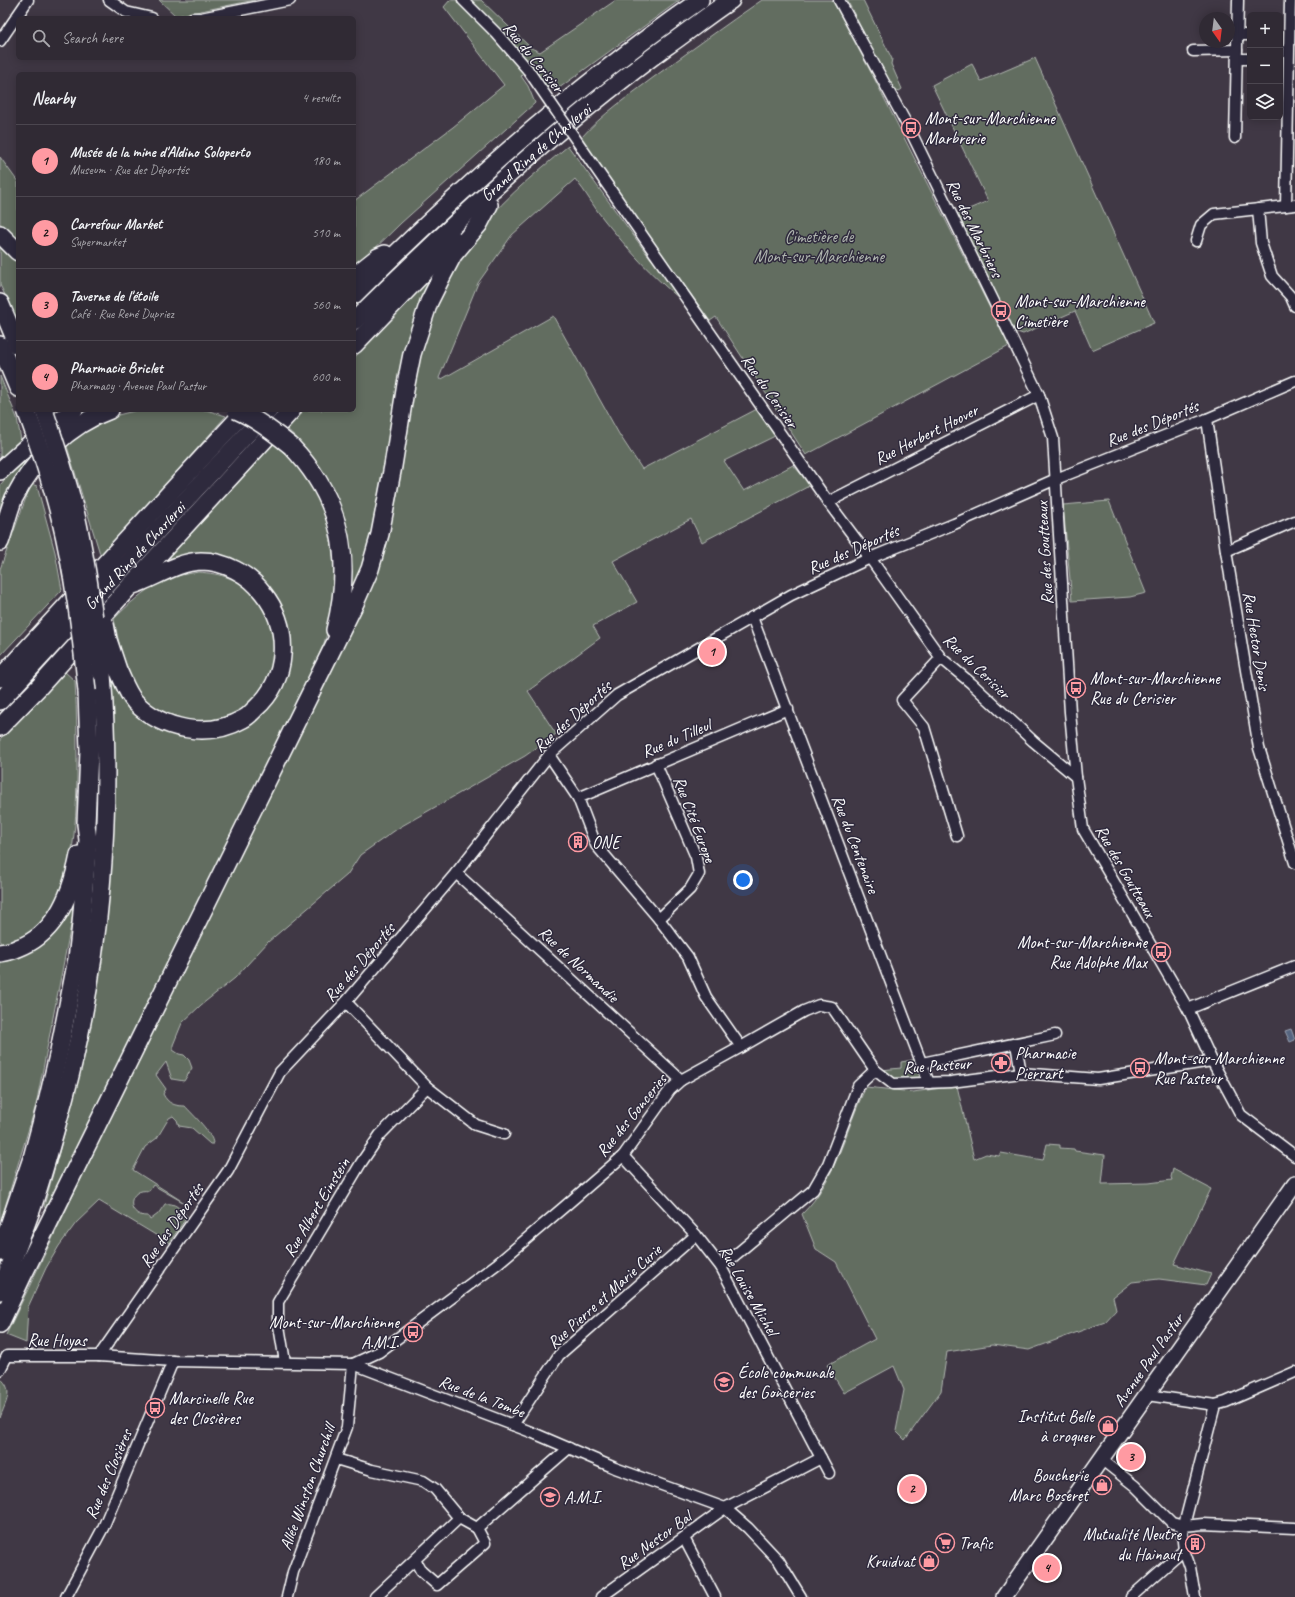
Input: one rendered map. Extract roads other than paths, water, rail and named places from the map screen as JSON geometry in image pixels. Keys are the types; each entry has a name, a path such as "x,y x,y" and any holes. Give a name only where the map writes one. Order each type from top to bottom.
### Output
{"highway":[{"name":"Grand Ring de Charleroi","path":"356,293 400,249 517,142 577,91 647,37 700,0"},
{"name":"Grand Ring de Charleroi","path":"356,319 421,255 532,153 600,96 731,0"},
{"path":"356,343 489,205 520,175 532,153"},
{"path":"0,1324 25,1269 355,603 370,569 380,534 412,354 429,302 453,255 479,224 489,205"},
{"path":"0,234 16,250"},
{"path":"356,274 378,257 400,249"},
{"path":"0,304 16,341"},
{"path":"0,345 16,382"},
{"path":"0,1252 32,1158 59,1051 75,966 88,854 86,824 89,751 87,691 78,612 60,518 39,446 27,412"},
{"path":"0,1291 32,1207 64,1098 78,1042 88,987 100,903 106,818 106,741 110,672 76,514 45,412"},
{"path":"0,471 42,433 71,412"},
{"path":"0,542 14,499 30,471 48,451 65,436 81,424 106,412"},
{"path":"241,412 251,416 270,428 307,462 326,496 336,518 343,558 343,593 326,661"},
{"name":"Grand Ring de Charleroi","path":"0,678 244,412"},
{"name":"Grand Ring de Charleroi","path":"0,701 267,412"},
{"path":"0,727 40,686 290,412"},
{"path":"110,672 134,701 151,716 170,725 196,731 221,728 244,719 264,702 277,681 282,659 283,640 280,621 268,599 256,584 234,569 219,563 200,561 179,565 143,582 130,586"},
{"path":"0,953 18,948 39,936 51,924 61,909 72,886 86,824"}],"main road":[{"name":"Avenue Paul Pastur","path":"1004,1597 1295,1184"}],"street":[{"path":"17,16 28,0"},
{"path":"109,0 126,12 143,16"},
{"path":"211,16 290,0"},
{"name":"Rue du Cerisier","path":"463,0 497,34 528,70 828,502 941,658 971,683 1033,741 1076,777"},
{"name":"Rue des Marbriers","path":"840,0 910,132 1039,395 1052,438 1056,479"},
{"path":"1235,138 1238,0"},
{"path":"1196,241 1201,225 1214,214 1290,206 1284,36 1290,0"},
{"path":"0,41 16,18"},
{"path":"1237,35 1247,35"},
{"path":"1193,51 1237,55 1247,58"},
{"path":"1258,209 1261,243 1272,276 1294,300"},
{"name":"Rue des Déportés","path":"99,1356 228,1171 280,1072 346,1002 456,873 549,755 617,695 791,595 870,558 954,524 1056,479 1207,419 1295,381"},
{"name":"Rue Herbert Hoover","path":"828,502 1039,395"},
{"name":"Rue Hector Denis","path":"1207,419 1226,551 1259,748 1295,863"},
{"name":"Rue des Goutteaux","path":"1056,479 1070,712 1076,777 1083,829 1188,1009 1212,1061 1241,1114 1295,1156"},
{"path":"1226,551 1295,521"},
{"name":"Rue du Centenaire","path":"752,617 788,708 929,1083"},
{"path":"941,658 902,700 924,727 957,836"},
{"name":"Rue du Tilleul","path":"578,798 788,708"},
{"path":"549,755 578,798 596,845 659,919 688,957 706,997 741,1047"},
{"name":"Rue Cité Europe","path":"656,764 696,858 700,874 690,889 659,919"},
{"name":"Rue de Normandie","path":"456,873 680,1080"},
{"path":"1188,1009 1295,966"},
{"path":"346,1002 427,1087 476,1125 504,1134"},
{"name":"Rue des Gonceries","path":"353,1364 379,1352 497,1264 623,1156 670,1090 680,1080 804,1011 819,1005 832,1007 875,1070"},
{"path":"922,1063 1055,1035"},
{"path":"1016,1044 1021,1073"},
{"name":"Rue Pasteur","path":"875,1070 893,1084 951,1082 1021,1073 1098,1079 1212,1061"},
{"path":"721,1267 813,1190 828,1164 858,1086 875,1070"},
{"name":"Rue Albert Einstein","path":"286,1362 278,1320 278,1302 360,1163 380,1135 427,1087"},
{"name":"Rue Louise Michel","path":"623,1156 696,1234 721,1267 829,1473"},
{"name":"Rue Pierre et Marie Curie","path":"513,1426 559,1355 696,1234"},
{"name":"Rue Hoyas","path":"0,1370 7,1356 99,1356"},
{"name":"Rue de la Tombe","path":"99,1356 173,1361 353,1364 569,1448 615,1468 725,1508 748,1528 779,1562 801,1597"},
{"name":"Rue des Closières","path":"66,1597 103,1528 173,1361"},
{"name":"Allée Winston Churchill","path":"287,1597 293,1572 347,1427 353,1364"},
{"path":"1147,1395 1215,1405 1226,1402 1295,1372"},
{"path":"1195,1597 1190,1566 1184,1550 1182,1533 1215,1405"},
{"path":"478,1528 569,1448"},
{"path":"725,1508 821,1458"},
{"path":"336,1459 372,1470 423,1481 435,1489 460,1518 478,1528 485,1543 437,1585 421,1571 415,1560"},
{"path":"1101,1460 1135,1486 1172,1522 1184,1526 1203,1524 1295,1528"},
{"name":"Rue Nestor Bal","path":"601,1597 725,1508"},
{"path":"375,1597 460,1518"},
{"path":"684,1538 715,1597"},
{"path":"1131,1597 1184,1550"}],"water":[{"path":"1291,1029 1295,1040 1290,1042 1285,1031"}],"place":[{"name":"Mont-sur-Marchienne Marbrerie","path":"911,128"},
{"name":"Mont-sur-Marchienne Cimetière","path":"1001,311"},
{"name":"Musée de la mine d'Aldino Soloperto","path":"712,652"},
{"name":"Mont-sur-Marchienne Rue du Cerisier","path":"1076,688"},
{"name":"ONE","path":"578,842"},
{"name":"Mont-sur-Marchienne Rue Adolphe Max","path":"1161,952"},
{"name":"Pharmacie Pierrart","path":"1001,1063"},
{"name":"Mont-sur-Marchienne Rue Pasteur","path":"1140,1068"},
{"name":"Mont-sur-Marchienne A.M.I.","path":"413,1332"},
{"name":"École communale des Gonceries","path":"724,1382"},
{"name":"Marcinelle Rue des Closières","path":"155,1408"},
{"name":"Institut Belle à croquer","path":"1108,1426"},
{"name":"Taverne de l'étoile","path":"1131,1457"},
{"name":"Boucherie Marc Boseret","path":"1102,1485"},
{"name":"Carrefour Market","path":"912,1489"},
{"name":"A.M.I.","path":"550,1497"},
{"name":"Trafic","path":"945,1543"},
{"name":"Mutualité Neutre du Hainaut","path":"1195,1544"},
{"name":"Kruidvat","path":"929,1561"},
{"name":"Pharmacie Briclet","path":"1047,1568"}],"park label":[{"name":"Cimetière de Mont-sur-Marchienne","path":"819,246"}]}
